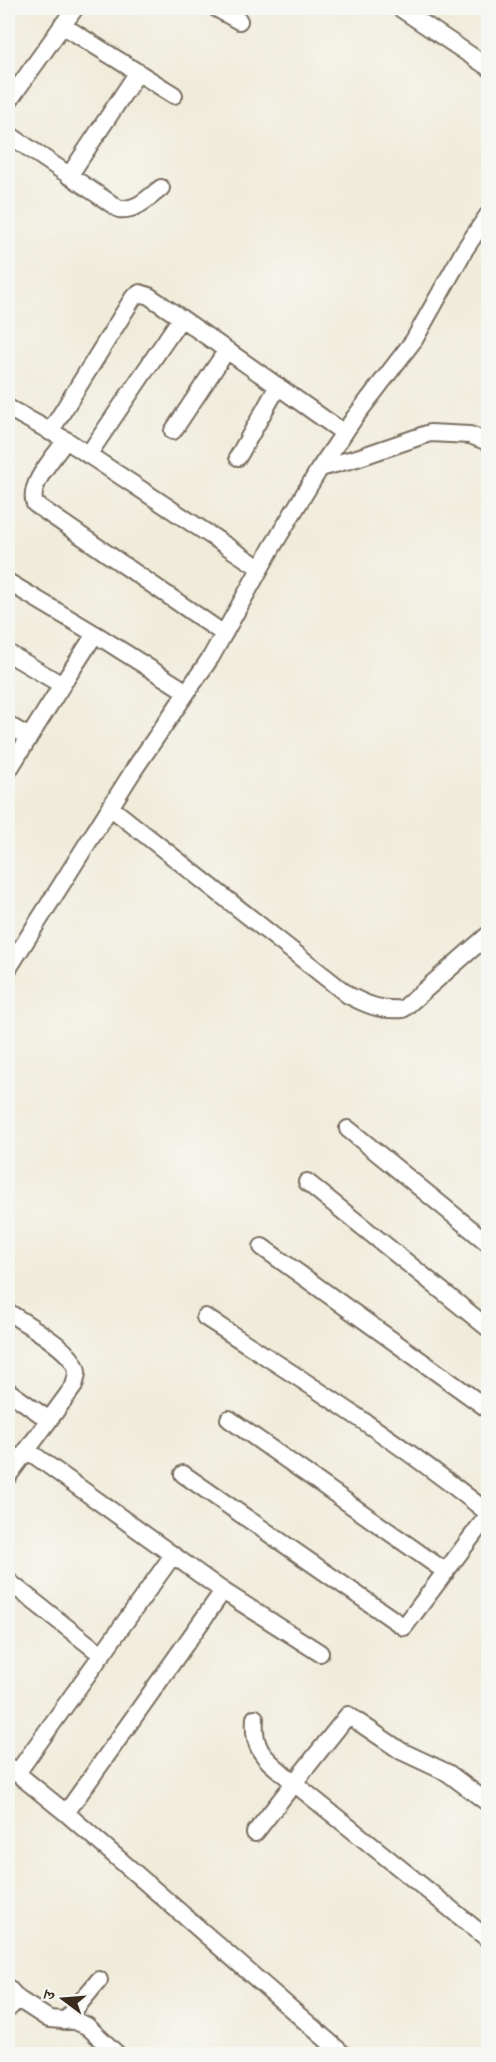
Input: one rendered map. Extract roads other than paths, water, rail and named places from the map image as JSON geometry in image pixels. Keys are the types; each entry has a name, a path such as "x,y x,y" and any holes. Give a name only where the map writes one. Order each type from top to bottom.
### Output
{"street":[{"path":"8,102 75,8"},
{"path":"216,8 239,21"},
{"path":"400,8 489,68"},
{"path":"62,25 174,95"},
{"path":"69,176 138,72"},
{"path":"8,134 113,206 128,210 138,206 161,188"},
{"path":"8,969 110,807 224,633 320,468 414,340 465,249 489,215"},
{"path":"50,432 136,294 140,293 149,296 228,350 344,433"},
{"path":"88,455 181,318"},
{"path":"173,431 228,350"},
{"path":"238,457 278,386"},
{"path":"8,408 66,440 260,568"},
{"path":"320,468 430,434 470,435 489,442"},
{"path":"66,440 34,486 32,496 35,504 224,633"},
{"path":"8,582 186,692"},
{"path":"8,771 95,634"},
{"path":"8,653 62,685"},
{"path":"8,725 29,737"},
{"path":"110,807 348,995 372,1008 404,1009 489,935"},
{"path":"348,1129 489,1243"},
{"path":"307,1182 489,1328"},
{"path":"262,1247 489,1409"},
{"path":"8,1312 62,1350 73,1360 77,1372 74,1386 8,1476"},
{"path":"183,1474 404,1627 489,1514 439,1474 205,1317"},
{"path":"8,1391 49,1420"},
{"path":"229,1419 446,1572"},
{"path":"27,1450 223,1591 320,1653"},
{"path":"173,1555 102,1655 12,1769 66,1813 343,2055"},
{"path":"8,1581 102,1655"},
{"path":"66,1813 223,1591"},
{"path":"255,1833 348,1715 401,1751 448,1773 489,1803"},
{"path":"255,1718 253,1734 260,1753 294,1783 489,1939"},
{"path":"65,2021 99,1980"},
{"path":"11,1999 49,2019 75,2021 87,2026 117,2055"}]}
